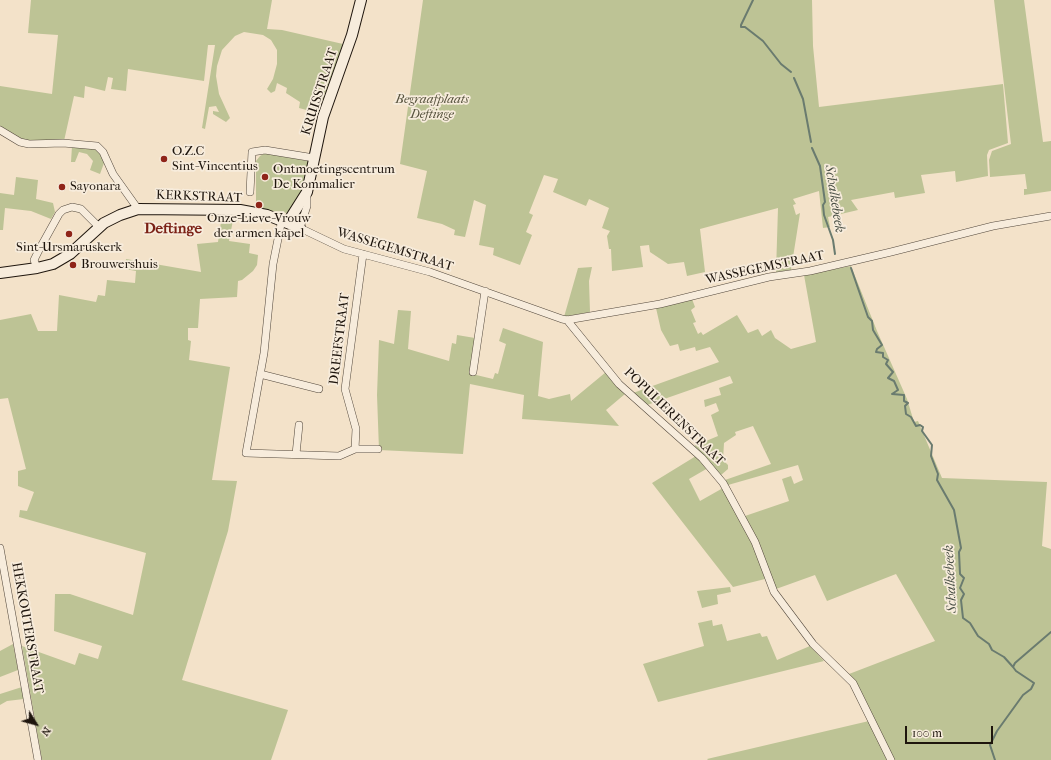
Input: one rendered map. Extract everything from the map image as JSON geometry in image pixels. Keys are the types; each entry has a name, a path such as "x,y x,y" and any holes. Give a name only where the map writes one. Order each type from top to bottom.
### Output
{"street":[{"name":"KRUISSTRAAT","path":"300,228 307,206 307,192 323,118 352,35 361,0"},
{"path":"0,130 20,142 29,144 63,142 97,146 103,152 113,174 138,209"},
{"name":"KERKSTRAAT","path":"250,192 252,152 265,150 314,158"},
{"name":"KRUISSTRAAT","path":"285,221 307,192"},
{"path":"37,268 34,260 38,250 59,214 63,210 72,207 81,209 99,227"},
{"name":"KERKSTRAAT","path":"0,273 54,264 65,258 99,227 120,215 138,209 240,210 267,214 300,228"},
{"name":"WASSEGEMSTRAAT","path":"300,228 344,249 403,264 567,320 660,304 769,277 810,271 993,226 1051,216"},
{"path":"285,221 273,264 260,374 246,452 339,456 355,449 378,449"},
{"name":"DREEFSTRAAT","path":"355,449 356,429 345,389 363,254"},
{"path":"473,372 485,291"},
{"name":"POPULIERENSTRAAT","path":"567,320 619,384 702,458 721,480 752,536 774,592 812,644 853,683 891,760"},
{"name":"DREEFSTRAAT","path":"260,374 319,389"},
{"path":"296,454 300,425"},
{"name":"HEKKOUTERSTRAAT","path":"0,548 38,760"}],"green space":[{"path":"31,0 272,0 267,29 282,30 343,44 318,113 299,108 300,102 286,93 287,88 277,83 275,91 271,93 267,89 273,79 277,64 277,50 271,40 263,35 244,32 235,36 222,50 217,66 216,76 219,94 230,118 226,122 213,114 213,111 219,112 216,106 209,107 205,129 202,128 215,45 208,45 204,81 128,69 126,91 111,89 113,78 108,77 105,91 85,86 84,98 74,96 64,141 36,142 21,139 0,126 0,86 52,94 58,35 28,33"},
{"name":"Begraafplaats Deftinge","path":"423,0 812,0 813,46 819,107 1003,84 1008,143 989,150 987,155 988,176 956,182 955,171 921,175 925,193 895,198 894,192 851,200 858,210 828,217 830,227 823,228 819,191 793,199 796,204 793,205 796,215 800,213 791,270 776,272 778,208 700,229 705,272 687,276 684,262 668,264 650,252 649,245 640,246 643,267 612,271 611,249 609,249 607,236 610,231 602,228 609,208 589,199 586,206 553,192 558,179 544,175 529,213 533,215 526,232 532,235 520,265 493,255 494,248 479,245 486,205 474,200 465,237 454,235 455,230 442,224 417,218 427,171 400,164"},
{"path":"994,0 1024,0 1043,142 1051,141 1051,191 1024,195 1024,189 1027,189 1025,174 990,177 989,160 992,151 1011,144"},
{"path":"72,146 98,149 103,157 104,163 100,174 90,170 93,161 87,154 79,152 75,162 71,162"},
{"path":"267,152 308,161 301,193 287,213 262,210 256,205 256,161 260,156"},
{"path":"16,177 38,180 36,199 53,203 55,212 51,219 31,211 5,208 3,230 0,230 0,193 14,195"},
{"path":"222,215 234,215 229,241 250,244 249,253 258,255 257,265 253,271 242,280 238,281 237,297 200,299 198,328 188,328 188,340 191,341 189,360 230,367 212,480 237,481 228,531 182,680 288,710 271,760 42,760 22,646 75,665 79,653 98,659 102,646 54,631 55,594 70,594 133,615 146,553 19,517 20,510 27,511 34,492 18,486 18,471 26,469 8,398 0,399 0,320 31,314 38,331 57,331 59,295 96,302 98,295 105,296 107,280 135,283 136,271 125,269 126,259 201,272 197,244 218,242"},
{"path":"851,266 877,331 907,399 914,422 918,421 942,478 1047,482 1042,546 1051,549 1051,760 894,760 864,697 849,674 935,641 896,574 827,601 815,575 776,589 745,516 789,501 782,479 791,476 794,484 803,480 798,465 728,485 725,480 771,464 753,426 735,432 736,435 724,443 723,460 728,465 728,469 721,475 694,446 718,436 711,415 719,411 716,403 705,407 704,400 721,395 719,388 733,383 730,376 647,405 633,393 719,362 710,347 696,351 695,347 680,351 678,344 670,346 661,330 656,308 692,299 695,307 691,310 696,322 693,323 698,334 701,332 703,335 737,315 748,333 758,329 762,336 771,330 775,338 791,349 816,342 804,275"},
{"path":"592,267 589,281 590,312 564,317 578,268"},
{"path":"398,310 411,311 408,349 449,361 452,343 456,344 457,335 475,338 472,374 493,379 495,373 498,374 506,344 499,341 503,328 543,342 538,396 549,399 570,394 571,401 606,372 625,394 606,410 619,426 522,419 524,395 470,384 463,454 379,450 377,395 379,340 394,344"},
{"path":"696,456 708,468 689,479 700,501 723,488 753,543 765,579 733,587 652,483"},
{"path":"730,587 731,592 717,595 718,604 702,608 697,591"},
{"path":"712,620 713,626 722,624 727,641 760,633 762,637 767,636 777,660 810,646 824,661 658,702 643,664 704,646 698,623"},
{"path":"13,644 18,670 0,677 0,651"},
{"path":"22,687 24,699 7,701 0,705 0,694"},
{"path":"869,721 887,760 707,759"}],"waterway":[{"name":"Schalkebeek","path":"753,0 741,27 745,27 763,41 781,64 791,72"},
{"name":"Schalkebeek","path":"794,78 803,99 811,142"},
{"name":"Schalkebeek","path":"812,148 820,166 825,202 823,205 824,215 833,240 835,254"},
{"name":"Schalkebeek","path":"851,268 868,317 872,321 873,330 882,345 876,352 883,353 883,357 888,360 886,364 893,372 888,378 894,381 898,390 892,394 904,395 904,401 908,403 905,406 906,414 911,417 916,426 920,425 923,427 922,431 932,445 931,456 938,474 937,480 954,510 961,548 959,552 960,574 964,578 960,588 964,594 961,600 963,618 970,623 978,636 989,644 992,650 1004,657 1013,667"},
{"path":"995,760 990,745 997,731 1023,695 1031,689 1034,683 1016,671 1013,667 1015,663 1051,632"}],"place":[{"name":"O.Z.C Sint-Vincentius","path":"164,159"},
{"name":"Ontmoetingscentrum De Kommalier","path":"265,177"},
{"name":"Sayonara","path":"62,187"},
{"name":"Onze-Lieve-Vrouw der armen kapel","path":"259,205"},
{"name":"Sint-Ursmaruskerk","path":"69,234"},
{"name":"Brouwershuis","path":"73,265"}],"district":[{"name":"Deftinge","path":"173,229"}]}
